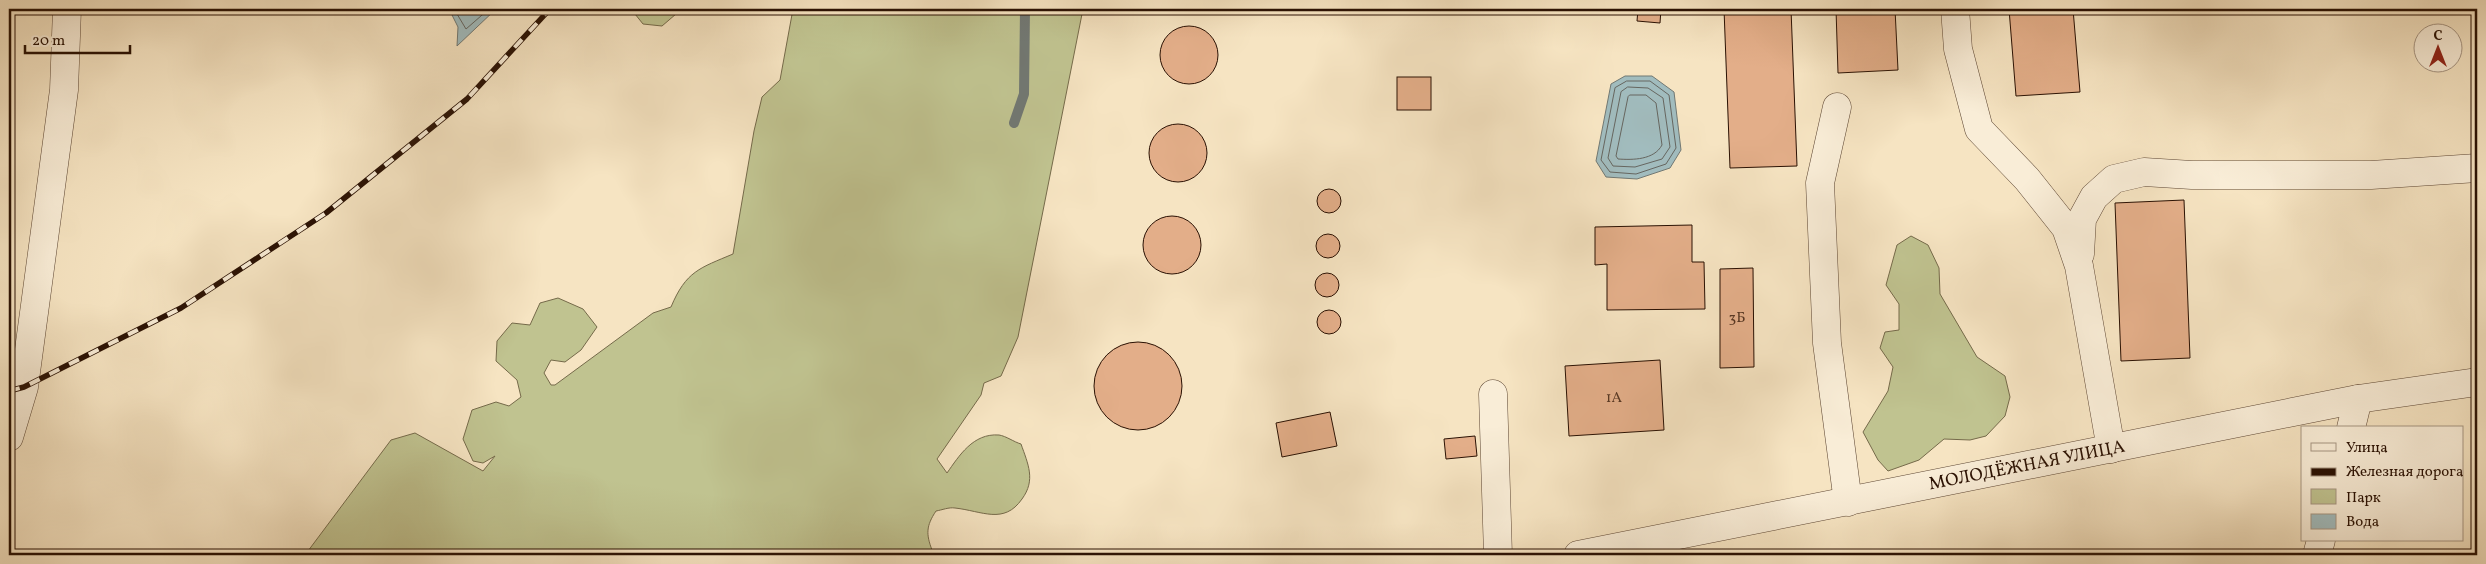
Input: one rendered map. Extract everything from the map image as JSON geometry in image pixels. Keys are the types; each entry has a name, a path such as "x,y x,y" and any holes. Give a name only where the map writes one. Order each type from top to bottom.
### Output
{"street":[{"path":"9,437 26,377 64,90 67,9"},
{"path":"1955,9 1958,49 1979,129 2027,179 2066,228 2079,266 2111,449"},
{"path":"1837,107 1820,183 1827,343 1848,502"},
{"path":"2079,266 2082,218 2094,197 2114,179 2121,177 2144,172 2192,175 2371,175 2477,168"},
{"name":"МОЛОДЁЖНАЯ УЛИЦА","path":"1578,555 2358,399 2477,382"},
{"path":"1493,394 1498,555"},
{"path":"2351,426 2358,399"},
{"path":"2317,555 2320,542"}],"green space":[{"path":"631,9 677,9 676,14 662,26 643,24"},
{"path":"793,9 1083,9 1018,337 1001,376 984,383 981,395 937,459 947,473 968,447 982,438 990,435 999,435 1021,444 1028,465 1030,479 1026,492 1015,507 1008,512 1000,514 953,508 936,511 930,521 928,535 932,550 941,555 305,555 391,440 415,433 483,471 495,456 483,463 473,461 463,439 472,410 496,402 509,406 521,397 517,380 496,361 497,341 512,323 530,325 540,303 558,298 583,309 597,327 581,350 565,362 551,360 544,373 551,385 555,385 653,313 671,307 682,286 695,272 733,254 754,131 762,97 780,80"},
{"path":"1911,236 1928,245 1939,268 1940,294 1977,357 2005,376 2010,397 2005,416 1986,436 1970,440 1944,439 1919,460 1888,471 1878,460 1863,432 1888,391 1893,367 1880,348 1885,332 1899,330 1899,304 1886,285 1897,245"}],"water":[{"path":"449,9 496,9 457,46 458,27"},
{"path":"1625,76 1652,76 1674,92 1681,150 1670,168 1637,179 1606,177 1596,161 1611,84"}],"building":[{"path":"1638,9 1661,9 1660,23 1637,21"},
{"path":"1724,9 1791,9 1797,166 1730,168"},
{"path":"1836,9 1895,9 1898,70 1838,73"},
{"path":"2009,9 2073,9 2080,92 2016,96"},
{"path":"2354,9 2464,9 2354,14"},
{"path":"1189,26 1205,31 1213,39 1218,55 1213,71 1205,79 1189,84 1173,79 1165,71 1160,55 1165,39 1173,31"},
{"path":"1397,77 1431,77 1431,110 1397,110"},
{"path":"1178,124 1194,129 1202,137 1207,153 1202,169 1194,177 1178,182 1162,177 1154,169 1149,153 1154,137 1162,129"},
{"path":"1329,189 1338,192 1341,201 1338,210 1329,213 1320,210 1317,201 1320,192"},
{"path":"2184,200 2190,358 2121,361 2115,203"},
{"path":"1172,216 1188,221 1196,229 1201,245 1196,261 1188,269 1172,274 1156,269 1148,261 1143,245 1148,229 1156,221"},
{"path":"1692,225 1692,262 1704,262 1705,309 1607,310 1607,264 1595,265 1595,227"},
{"path":"1328,234 1337,237 1340,246 1337,255 1328,258 1319,255 1316,246 1319,237"},
{"path":"1753,268 1754,367 1720,368 1720,269"},
{"path":"1327,273 1336,276 1339,285 1336,294 1327,297 1318,294 1315,285 1318,276"},
{"path":"1329,310 1338,313 1341,322 1338,331 1329,334 1320,331 1317,322 1320,313"},
{"path":"1138,342 1155,345 1163,349 1175,361 1179,369 1182,386 1179,403 1175,411 1163,423 1155,427 1138,430 1121,427 1113,423 1101,411 1097,403 1094,386 1097,369 1101,361 1113,349 1121,345"},
{"path":"1660,360 1664,430 1569,436 1565,366"},
{"path":"1330,412 1337,446 1282,457 1276,423"},
{"path":"1475,436 1477,456 1446,459 1444,439"}],"waterway":[{"path":"1014,123 1024,94 1025,9"}],"railway":[{"path":"9,391 24,387 181,308 326,213 467,99 550,9"}]}
